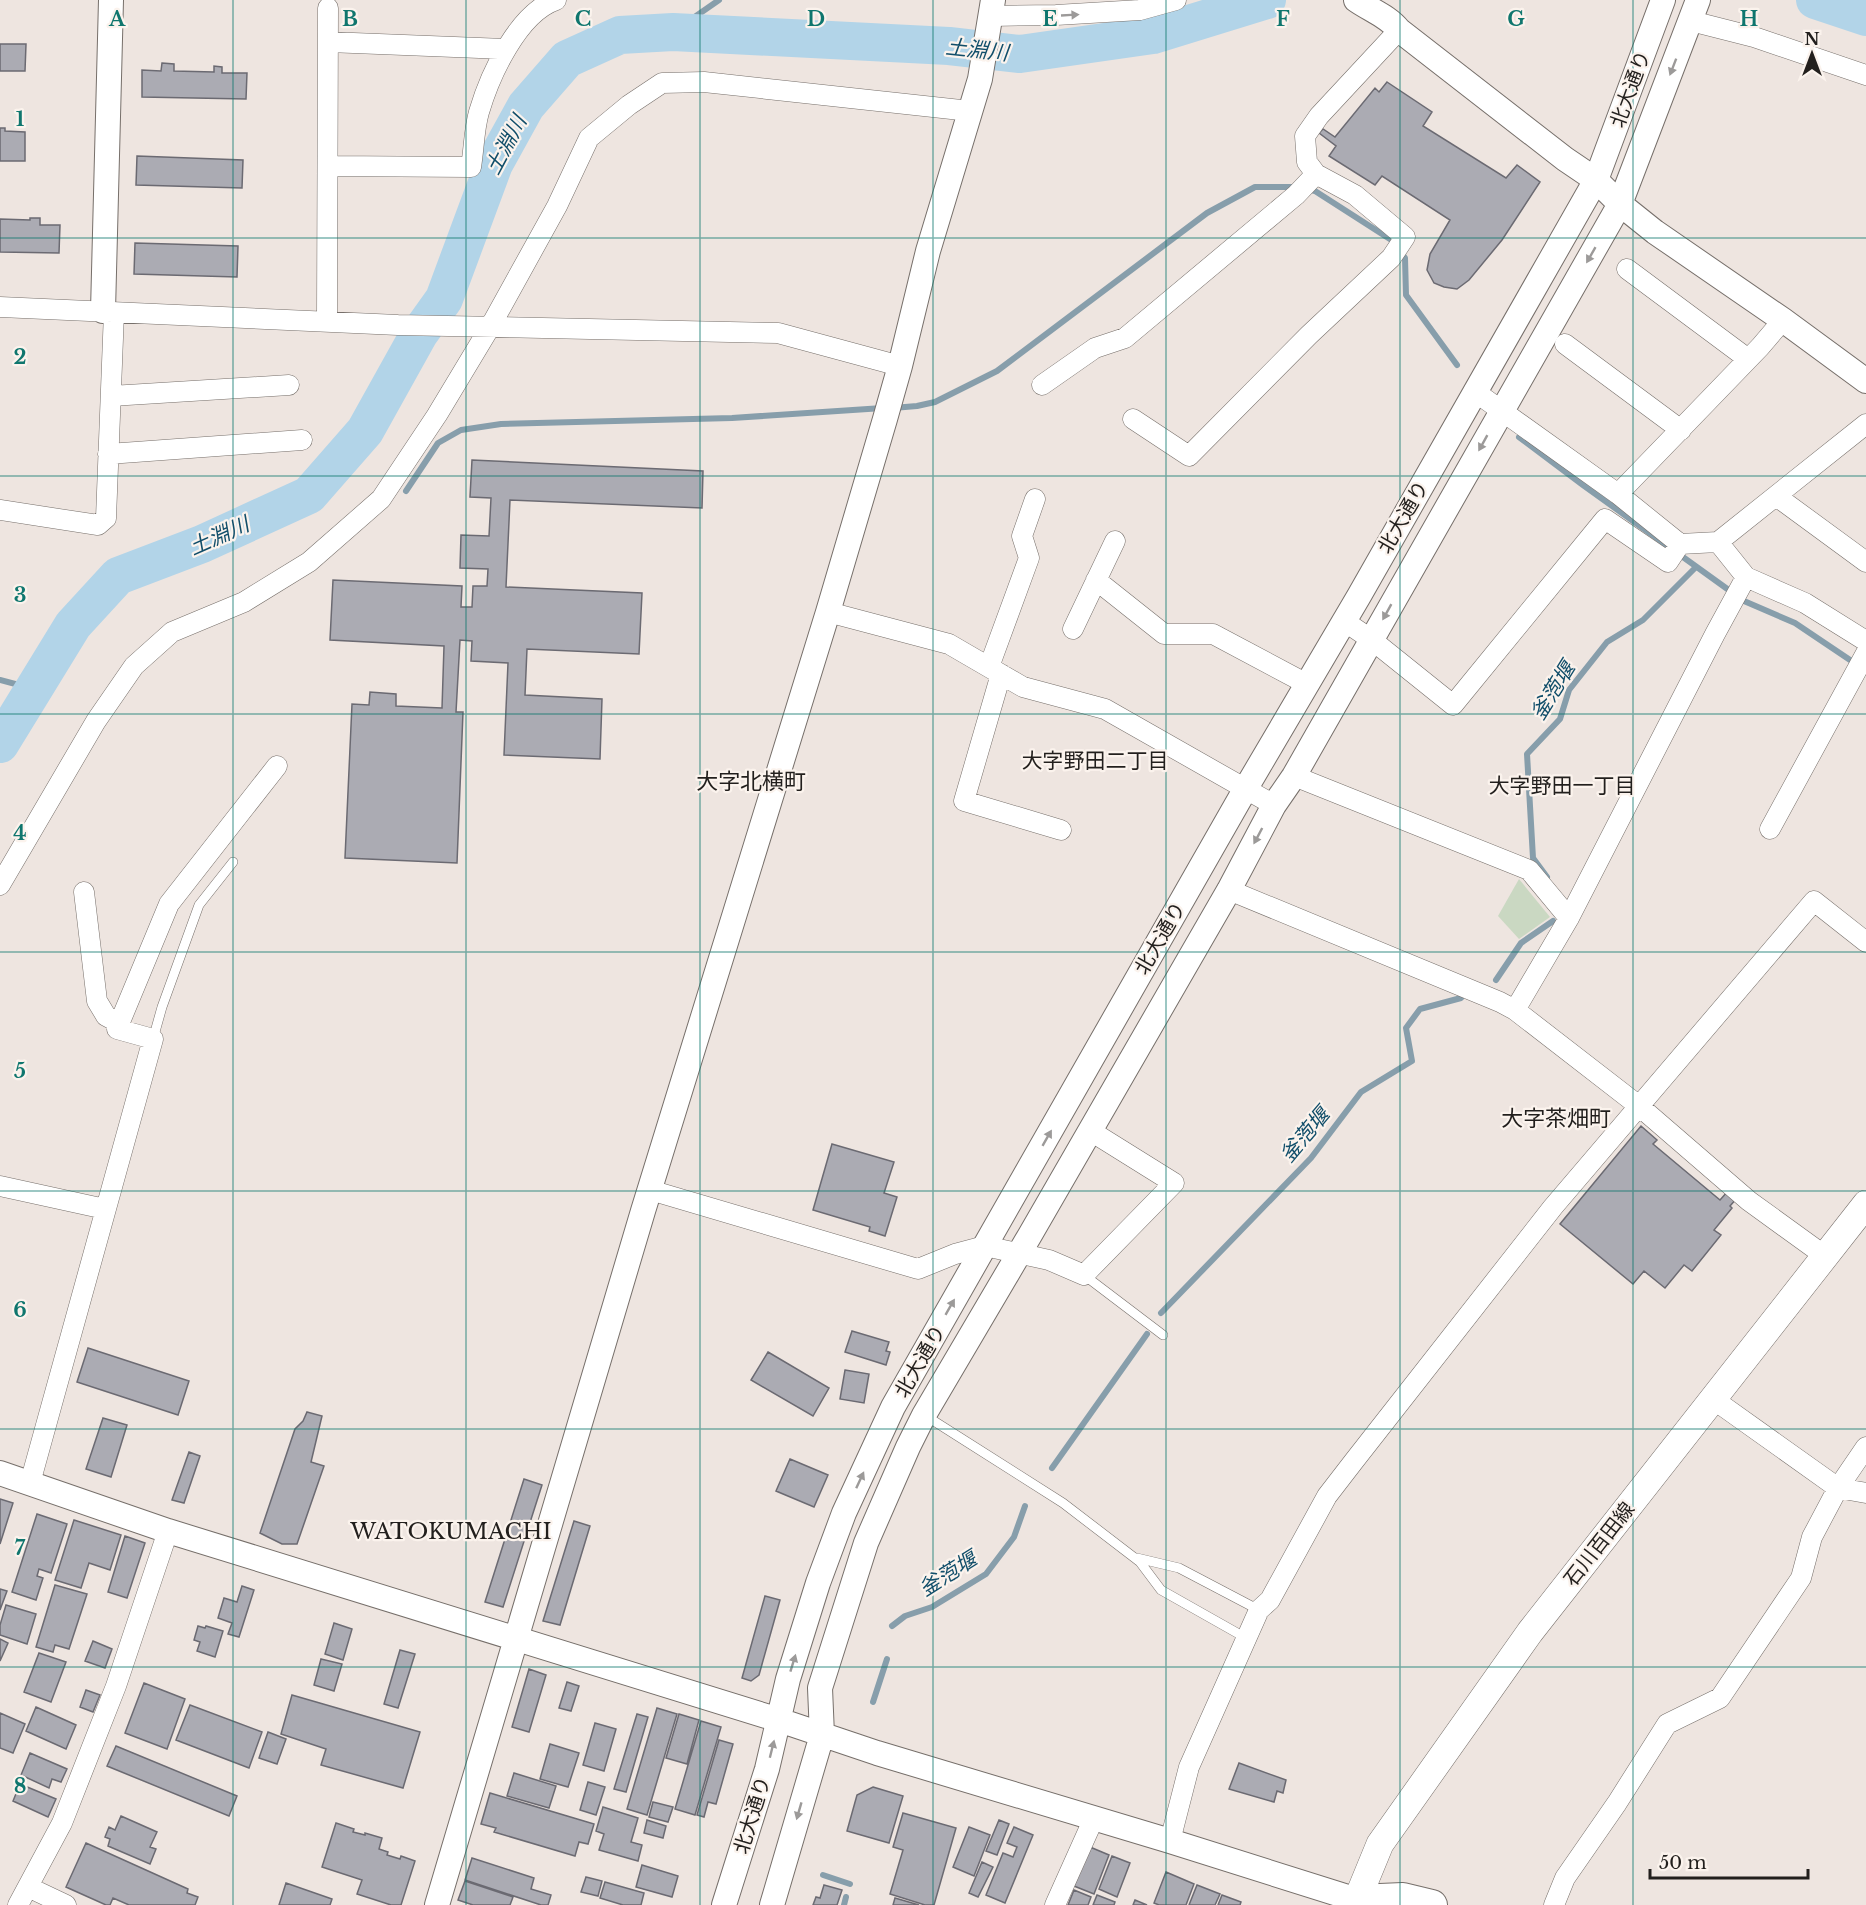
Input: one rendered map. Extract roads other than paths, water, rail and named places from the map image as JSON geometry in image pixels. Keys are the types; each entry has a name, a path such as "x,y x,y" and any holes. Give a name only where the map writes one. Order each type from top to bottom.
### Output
{"main road":[{"name":"石川百田線","path":"1359,1903 1380,1844 1530,1632 1866,1204"},
{"path":"1359,1903 1404,1898 1432,1905"}],"street":[{"path":"0,510 98,525 106,518 111,396 108,312 111,0"},
{"path":"328,166 471,167 479,112 505,49 544,4 556,0"},
{"path":"437,1905 650,1190 828,612 887,411 928,252 980,79 991,14 1056,15 1140,10 1176,0"},
{"name":"北大通り","path":"724,1905 767,1769 788,1679 818,1583 844,1513 893,1407 1596,180 1662,1"},
{"path":"1363,5 1391,21 1399,30 1565,159 1596,180 1620,204 1655,232 1783,320 1866,381"},
{"path":"327,321 328,8"},
{"path":"1694,11 1754,37 1866,75"},
{"name":"北大通り","path":"772,1905 822,1735 820,1688 866,1544 924,1415 1228,890 1274,805 1294,776 1620,204 1694,11"},
{"path":"1042,385 1095,348 1125,338 1306,185 1305,136 1319,117 1399,30"},
{"path":"328,42 505,49"},
{"path":"0,885 96,721 134,666 172,632 244,602 309,562 381,499 437,415 490,327 557,207 589,138 629,105 662,83 704,82 970,111"},
{"path":"1133,418 1190,456 1309,335 1391,258 1405,237 1355,195 1306,185"},
{"path":"1626,269 1748,358"},
{"path":"0,307 398,325 778,333 900,366"},
{"path":"1618,494 1783,320"},
{"path":"1565,344 1681,430"},
{"path":"111,396 289,385"},
{"path":"1474,391 1618,494 1676,550"},
{"path":"1344,621 1372,640 1453,705 1605,519 1668,562 1676,550 1718,542 1866,424"},
{"path":"108,454 302,440"},
{"path":"1776,496 1866,562"},
{"path":"1035,499 1022,536 1029,558 995,671 964,801 1060,830"},
{"path":"1073,628 1115,541"},
{"path":"1718,542 1740,588"},
{"path":"1096,580 1164,634 1213,634 1307,684"},
{"path":"1740,588 1805,603 1866,641"},
{"path":"1515,1010 1569,918 1740,588"},
{"path":"828,612 949,644 1023,687 1106,709 1274,805"},
{"path":"1770,829 1866,653"},
{"path":"30,1483 153,1039 117,1029 119,1023 169,904 277,766"},
{"path":"1294,776 1529,870 1569,918"},
{"path":"1228,890 1515,1010 1639,1106 1749,1201 1825,1256"},
{"path":"84,892 97,1001 106,1016 119,1023"},
{"path":"1170,1841 1189,1767 1246,1638 1259,1610 1270,1600 1327,1496 1553,1207 1814,901 1866,942"},
{"path":"650,1190 918,1269 955,1254 985,1246 1049,1260 1084,1275 1174,1183 1089,1130"},
{"path":"0,1186 105,1209"},
{"path":"1713,1399 1838,1488 1866,1493"},
{"path":"1554,1905 1565,1878 1617,1803 1667,1724 1720,1698 1727,1689 1802,1578 1812,1537 1838,1488 1866,1447"},
{"path":"0,1473 168,1531 1170,1841 1359,1903"},
{"path":"18,1905 62,1823 108,1707 168,1531"},
{"path":"1055,1905 1094,1818"},
{"path":"28,1887 66,1905"}],"lane":[{"path":"153,1039 162,1007 199,905 233,862"},
{"path":"1084,1275 1163,1335"},
{"path":"924,1415 1063,1503 1141,1563"},
{"path":"1246,1638 1161,1590 1137,1558 1179,1568 1259,1610"}],"waterway":[{"path":"673,32 719,0"},
{"name":"土淵川","path":"0,744 73,625 118,576 202,544 309,495 365,431 419,334 444,299 494,164 526,106 567,59 620,35 673,32 949,46 1020,54 1153,35 1267,0"},
{"name":"土淵川","path":"1815,0 1866,17"},
{"path":"893,408 935,402 997,371 1207,213 1255,187 1298,187"},
{"path":"1308,189 1315,191 1393,241 1405,258 1406,295 1457,365"},
{"path":"406,491 438,443 461,430 501,424 732,418 883,408"},
{"path":"1519,437 1744,601 1795,623 1856,664"},
{"name":"釜萢堰","path":"1547,877 1533,858 1527,754 1560,719 1569,690 1607,642 1643,620 1696,567"},
{"path":"0,680 34,689"},
{"name":"釜萢堰","path":"1496,980 1521,943 1553,921"},
{"name":"釜萢堰","path":"1161,1313 1311,1158 1361,1092 1412,1061 1406,1028 1420,1009 1461,998"},
{"name":"釜萢堰","path":"1052,1468 1147,1334"},
{"name":"釜萢堰","path":"892,1626 905,1616 932,1607 986,1574 1014,1537 1025,1506"},
{"name":"釜萢堰","path":"873,1702 887,1659"},
{"name":"釜萢堰","path":"823,1875 850,1884"},
{"name":"釜萢堰","path":"844,1905 846,1897"}],"district":[{"name":"大字野田二丁目","path":"1095,761"},
{"name":"大字北横町","path":"751,781"},
{"name":"大字野田一丁目","path":"1562,786"},
{"name":"大字茶畑町","path":"1556,1118"},
{"name":"WATOKUMACHI","path":"451,1531"}]}
